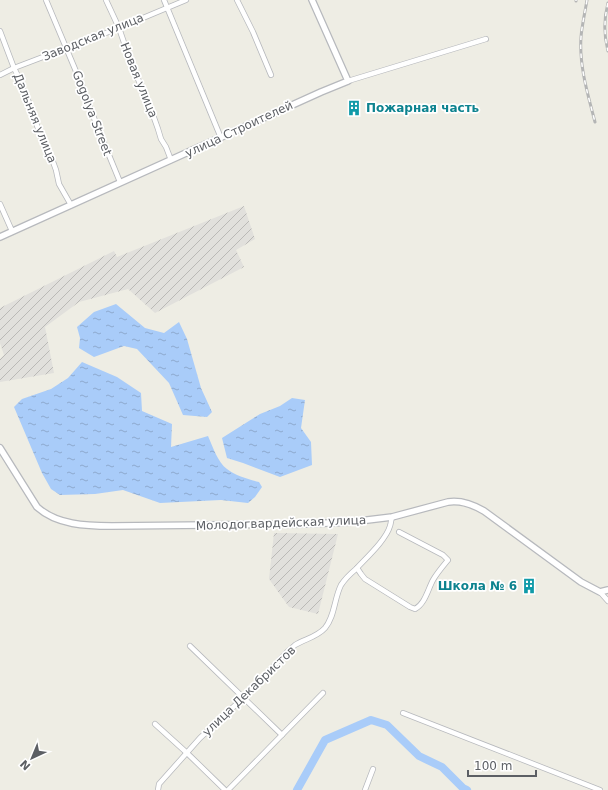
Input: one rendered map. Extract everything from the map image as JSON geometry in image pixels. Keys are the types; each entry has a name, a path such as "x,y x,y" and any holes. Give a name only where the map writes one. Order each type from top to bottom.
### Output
{"street":[{"name":"Gogolya Street","path":"46,0 120,182"},
{"name":"Новая улица","path":"106,0 119,28 161,139 172,160"},
{"path":"164,0 221,138"},
{"name":"Заводская улица","path":"0,75 14,68 119,28 186,0"},
{"path":"237,0 272,75"},
{"path":"312,0 348,81"},
{"name":"Дальняя улица","path":"0,31 14,68 28,96 30,106 45,148 52,159 56,170 59,184 71,205"},
{"name":"улица Строителей","path":"0,237 348,81 486,39"},
{"path":"0,204 12,231"},
{"name":"Молодогвардейская улица","path":"0,448 37,507 43,512 64,522 88,525 337,523 392,517 455,501 472,504 484,510 581,582 600,592 608,601"},
{"name":"улица Декабристов","path":"158,790 159,784 200,738 288,651 326,627 332,614 339,589 348,576 374,550 386,535 390,527 392,517"},
{"path":"357,568 365,579 410,607 415,609 419,606 433,580 448,560 443,555 399,532"},
{"path":"600,592 608,590"},
{"path":"190,646 242,698 282,735"},
{"path":"228,790 323,694"},
{"path":"404,713 600,790"},
{"path":"155,724 224,790"},
{"path":"365,790 373,769"}],"shaded area":[{"path":"244,206 255,239 236,250 244,267 155,313 128,289 79,302 45,327 54,373 0,382 0,359 4,355 0,343 0,308 114,251 117,257"},
{"path":"274,533 338,534 318,614 289,607 269,579"}],"water":[{"path":"116,304 145,328 164,333 179,322 187,339 201,388 212,412 207,417 183,415 169,383 137,349 124,346 94,357 79,348 80,338 77,327 94,312"},
{"path":"82,362 117,377 141,393 142,411 172,424 171,447 208,436 216,454 224,466 238,475 259,482 262,487 255,497 248,503 221,500 160,503 123,490 95,494 60,495 51,489 42,473 14,407 22,399 51,389 68,378"},
{"path":"292,398 305,400 301,428 311,442 312,465 280,477 227,458 222,438 260,414 280,406"}],"waterway":[{"path":"297,790 325,740 371,720 387,725 419,756 442,767 463,788 467,790"}],"railway":[{"path":"587,0 581,37 581,59 595,122"},
{"path":"608,3 605,27 608,51"}],"place":[{"name":"Пожарная часть","path":"354,108"},
{"name":"Школа № 6","path":"529,586"}]}
